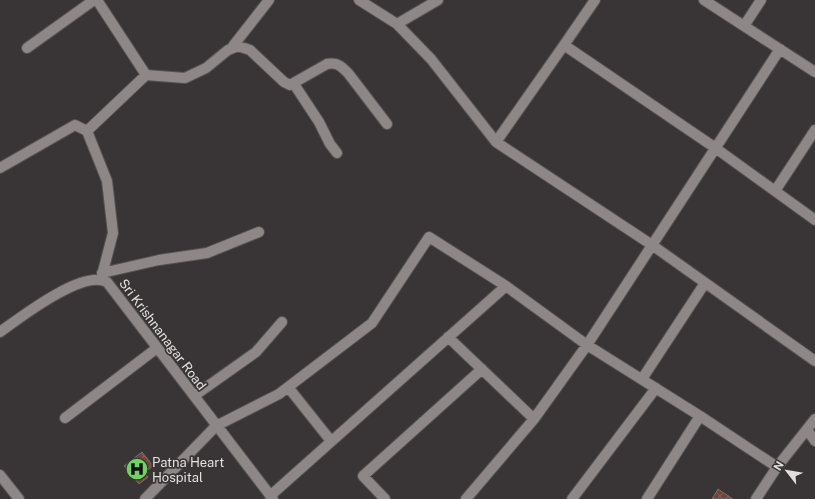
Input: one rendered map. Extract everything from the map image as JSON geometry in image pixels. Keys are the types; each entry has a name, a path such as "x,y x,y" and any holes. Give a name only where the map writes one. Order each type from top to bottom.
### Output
{"street":[{"path":"27,48 96,0 146,75"},
{"path":"87,131 146,75 185,78 206,68 233,46 269,0"},
{"path":"359,0 397,24 431,59 496,142 652,245 815,361"},
{"path":"397,24 438,0"},
{"path":"496,142 596,0"},
{"path":"704,0 815,72"},
{"path":"744,26 761,0"},
{"path":"564,45 714,147 815,220"},
{"path":"233,46 244,46 250,50 284,82 290,85 327,64 338,64 348,73 387,124"},
{"path":"466,499 534,419 587,345 714,147 780,49"},
{"path":"294,84 337,153"},
{"path":"0,168 75,125 87,131 107,181 113,233 102,276"},
{"path":"775,191 815,130"},
{"path":"102,276 159,260 207,253 259,232"},
{"path":"145,499 216,426 279,394 372,323 429,237 506,286 587,345 700,416 777,467"},
{"name":"Sri Krishnanagar Road","path":"0,332 63,290 102,276 112,286 157,348 271,497"},
{"path":"642,380 706,283"},
{"path":"271,497 506,286"},
{"path":"194,396 256,352 282,322"},
{"path":"448,337 534,419"},
{"path":"66,418 157,348"},
{"path":"385,499 363,476 482,369"},
{"path":"288,387 331,442"},
{"path":"572,499 656,388"},
{"path":"647,499 700,416"},
{"path":"756,499 777,467 808,431 815,419"},
{"path":"808,431 815,441"},
{"path":"0,475 19,499"},
{"path":"763,489 767,499"}],"building":[{"path":"142,452 153,466 144,473 148,477 139,484 124,466"},
{"path":"718,489 733,499 712,499"}],"place":[{"name":"Patna Heart Hospital","path":"137,469"}]}
